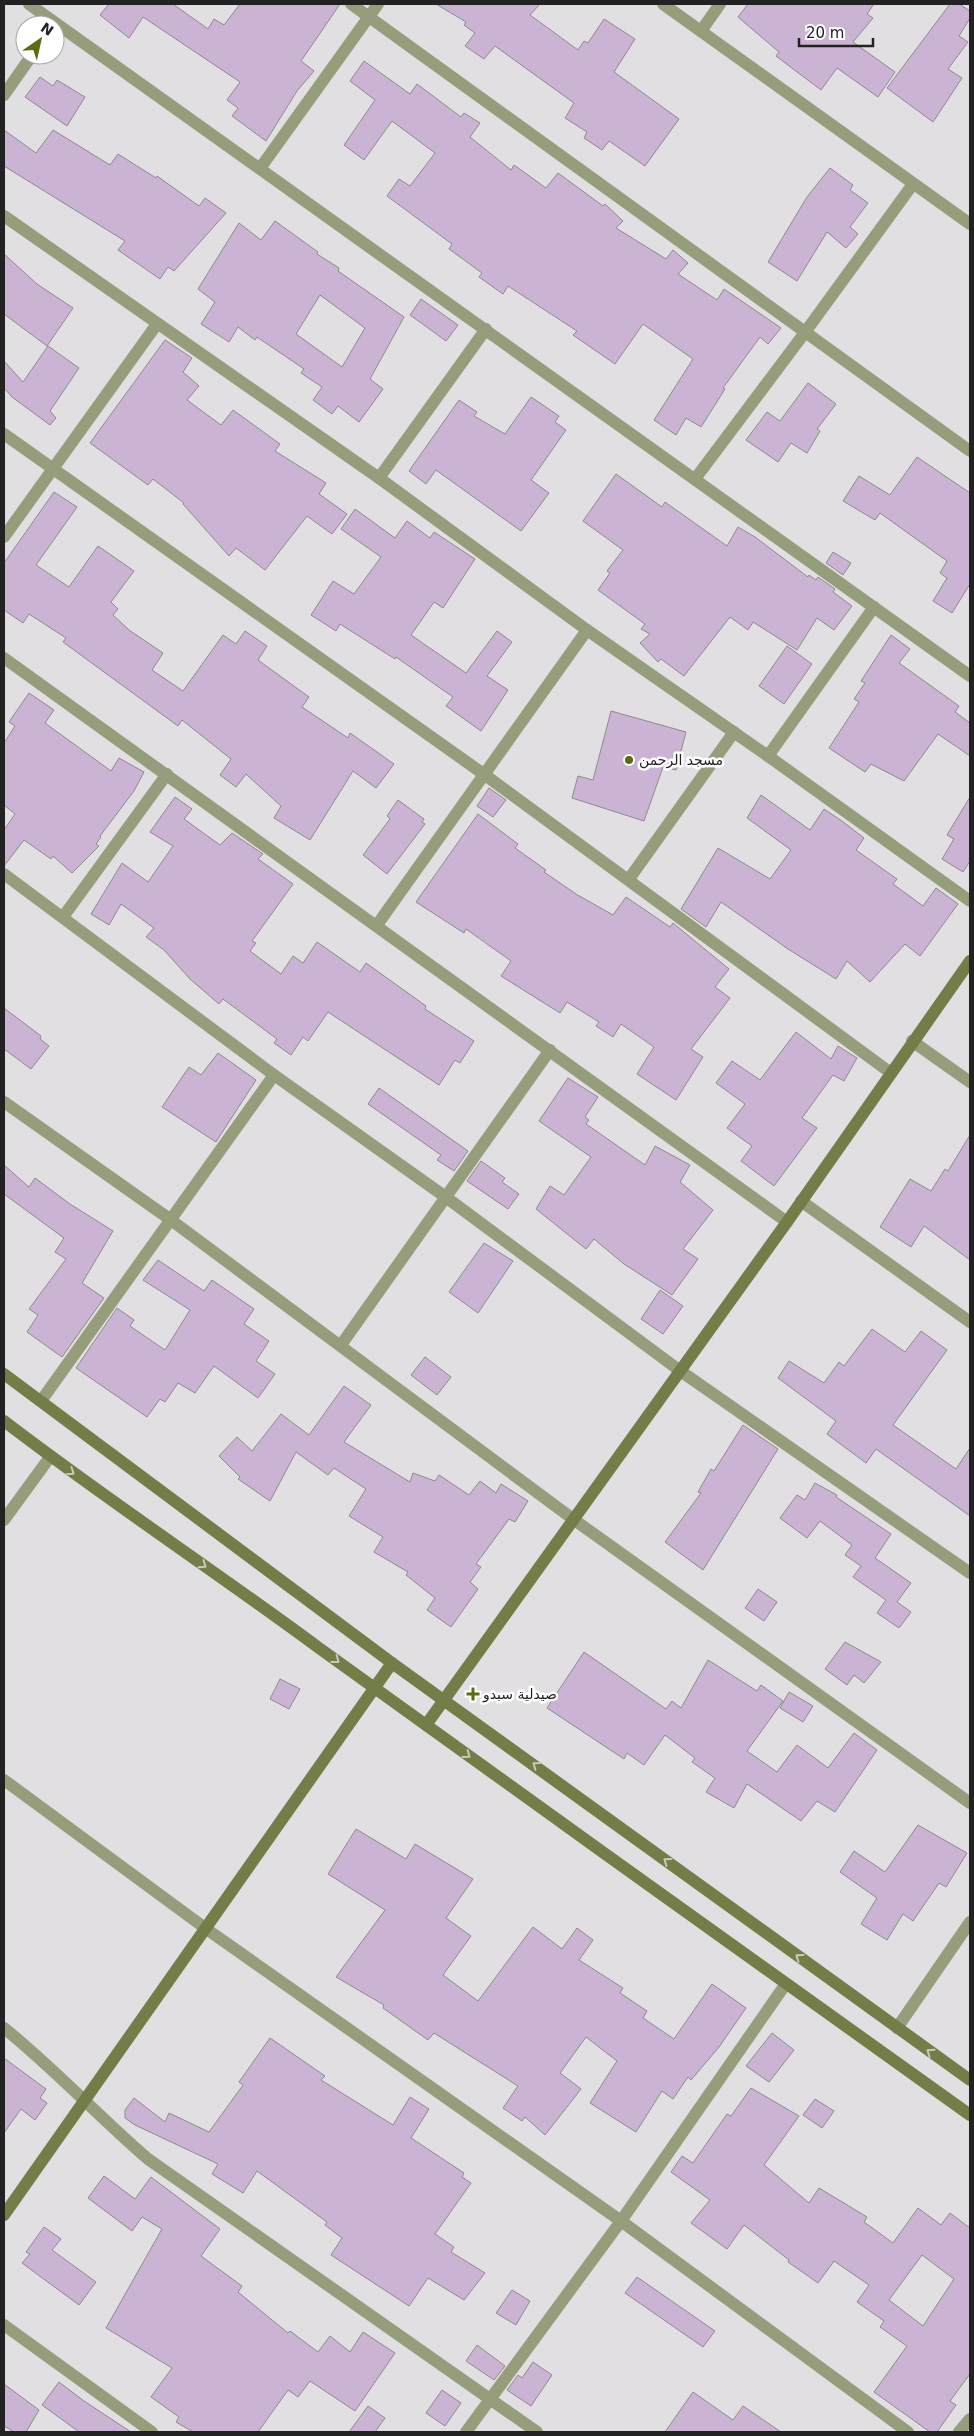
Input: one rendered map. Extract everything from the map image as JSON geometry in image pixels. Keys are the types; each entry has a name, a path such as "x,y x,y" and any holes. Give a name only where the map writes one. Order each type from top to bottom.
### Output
{"main road":[{"path":"426,1724 787,1222 912,1041 970,961"},
{"path":"4,1374 392,1663 445,1699 970,2080"},
{"path":"4,1421 50,1457 426,1724 786,1985 970,2114"},
{"path":"4,2215 86,2101 205,1928 392,1663"}],"street":[{"path":"30,4 44,15"},
{"path":"351,4 970,451"},
{"path":"261,168 378,4"},
{"path":"663,4 970,224"},
{"path":"701,31 720,4"},
{"path":"65,31 261,168 970,676"},
{"path":"4,95 25,65"},
{"path":"695,478 806,331 913,184"},
{"path":"4,216 379,478 587,630 768,756 970,901"},
{"path":"4,537 157,324"},
{"path":"379,478 486,329"},
{"path":"4,434 53,471 485,776 891,1073"},
{"path":"768,756 874,607"},
{"path":"377,925 485,776 587,630"},
{"path":"4,658 787,1222"},
{"path":"629,880 734,732"},
{"path":"63,917 167,774"},
{"path":"4,874 274,1075 447,1198 679,1370 970,1573"},
{"path":"912,1041 970,1082"},
{"path":"341,1345 447,1198 550,1050"},
{"path":"41,1401 274,1075"},
{"path":"4,1102 171,1220 573,1519 970,1803"},
{"path":"801,1201 970,1322"},
{"path":"4,1520 50,1457"},
{"path":"4,1780 205,1928 620,2221 908,2432"},
{"path":"897,2028 970,1922"},
{"path":"466,2432 620,2221 786,1985"},
{"path":"4,2028 36,2054 114,2130 148,2159 537,2432"},
{"path":"4,2325 152,2432"}],"building":[{"path":"109,4 173,4 208,29 214,19 224,25 240,4 340,4 301,61 314,71 297,91 266,141 232,116 238,108 227,100 240,82 143,17 129,38 100,15"},
{"path":"436,4 540,4 530,15 578,50 584,41 588,43 604,19 635,39 614,72 679,119 645,166 609,141 602,150 584,138 587,132 565,118 574,103 495,46 484,59 465,46 475,33 464,25 466,22"},
{"path":"748,4 874,4 867,14 873,18 853,42 895,72 878,97 837,68 821,90 776,56 779,52 738,17"},
{"path":"950,4 959,4 970,11 970,18 959,36 968,42 948,69 962,78 933,122 887,88"},
{"path":"364,61 410,94 417,84 461,117 464,113 480,123 470,137 511,170 514,165 546,188 558,173 603,206 605,204 623,221 616,228 666,259 673,250 688,263 678,274 717,300 724,289 781,328 768,344 760,337 723,388 725,389 701,427 686,418 676,435 654,420 693,359 643,324 615,364 573,335 577,331 508,286 503,294 479,277 482,273 449,249 452,244 387,196 399,179 410,186 435,153 392,121 364,160 344,145 375,100 350,81"},
{"path":"40,77 53,86 57,80 85,97 67,126 25,97"},
{"path":"4,130 36,153 53,130 110,165 118,154 156,178 157,176 199,206 205,198 226,213 174,271 168,267 160,279 118,250 125,241 4,166"},
{"path":"830,168 853,185 850,190 868,203 850,227 858,234 846,248 827,232 797,281 768,262 807,197"},
{"path":"275,221 318,252 317,254 339,268 338,271 404,317 370,379 383,389 359,422 338,406 332,414 313,400 322,387 301,373 304,369 257,337 255,340 238,327 229,342 201,324 215,302 198,289 239,223 261,240","holes":["320,295 365,328 342,367 296,334"]},
{"path":"4,254 37,284 73,308 47,346 4,314"},
{"path":"421,299 458,325 446,341 410,315"},
{"path":"165,340 192,358 183,372 199,386 187,400 221,425 233,410 280,444 275,451 326,483 319,494 347,514 332,534 307,516 265,570 236,548 229,556 184,503 153,479 148,485 90,443"},
{"path":"48,346 79,368 50,411 56,418 50,425 12,397 4,388 4,361 23,382"},
{"path":"808,383 836,404 817,429 820,431 807,453 791,443 778,462 746,440 767,412 780,421"},
{"path":"531,397 559,416 555,422 566,430 531,480 549,493 521,531 436,470 426,484 409,471 459,400 477,412 474,416 505,434"},
{"path":"917,457 970,493 970,584 952,613 933,601 947,578 940,573 947,561 880,513 875,520 843,501 859,476 890,495"},
{"path":"616,474 662,507 665,502 727,546 738,527 755,537 808,577 809,575 816,580 818,577 835,589 833,592 852,606 834,630 817,618 797,650 753,622 748,630 730,617 684,676 661,659 658,662 640,643 650,634 641,629 645,624 598,590 610,573 607,571 623,550 583,521"},
{"path":"54,492 77,507 36,565 69,587 98,546 134,571 111,602 118,609 113,615 129,630 163,653 152,670 183,691 223,635 236,644 245,631 267,646 258,660 309,697 302,707 348,738 350,733 394,764 376,788 353,771 310,840 274,818 281,806 246,774 236,787 220,775 231,759 182,720 178,726 63,642 66,638 29,614 23,623 4,610 4,563"},
{"path":"355,509 395,538 407,521 430,538 434,532 475,559 443,608 434,602 411,635 466,673 497,631 512,642 487,676 508,690 481,731 446,706 453,697 396,657 395,659 340,624 336,631 311,615 333,581 354,594 381,557 341,529"},
{"path":"833,552 851,563 843,575 826,563"},
{"path":"891,635 910,649 899,663 959,706 955,712 970,723 970,756 938,734 904,781 871,764 865,772 829,748 859,702 854,699 865,683 861,681"},
{"path":"787,646 812,664 784,704 759,686"},
{"path":"29,693 54,710 45,723 111,771 119,758 144,772 134,791 100,836 96,844 99,846 72,873 53,856 51,859 24,840 4,866 4,830 15,814 4,805 4,743 15,726 9,722"},
{"path":"611,711 686,732 676,770 663,767 644,821 572,798 578,776 593,780"},
{"path":"489,788 506,800 493,817 477,806"},
{"path":"761,795 810,830 824,809 842,821 864,838 856,850 897,879 893,884 923,906 936,888 958,904 920,956 905,944 870,982 847,961 836,979 788,949 721,902 706,927 681,909 718,848 770,879 791,850 747,818"},
{"path":"175,797 192,809 184,819 220,845 232,833 263,854 258,859 293,884 252,941 256,943 250,951 281,974 293,956 303,963 317,942 360,972 366,963 426,1006 425,1009 474,1041 460,1063 455,1060 439,1085 328,1012 308,1041 303,1037 291,1055 274,1043 277,1039 223,999 219,1004 190,979 164,950 146,937 154,928 121,904 109,925 91,914 122,863 148,882 173,846 150,832"},
{"path":"970,797 970,861 963,872 942,859 954,839 947,835"},
{"path":"398,800 424,819 422,822 425,824 387,874 363,855 390,819 387,816"},
{"path":"478,814 518,844 515,848 546,870 544,872 576,894 613,915 626,897 670,927 673,923 729,969 715,987 730,998 691,1049 703,1057 676,1100 637,1074 654,1047 621,1024 613,1037 596,1026 599,1022 567,1002 560,1013 501,976 511,961 466,929 464,933 416,902"},
{"path":"4,1008 41,1036 40,1039 49,1046 31,1069 4,1049"},
{"path":"796,1032 831,1059 838,1046 857,1058 844,1081 833,1075 802,1118 817,1128 774,1186 741,1161 752,1146 727,1128 745,1104 716,1083 732,1061 760,1080"},
{"path":"218,1053 256,1080 216,1142 162,1107 189,1067 201,1075"},
{"path":"568,1078 598,1097 585,1117 589,1120 586,1124 645,1165 655,1146 690,1165 680,1182 713,1210 683,1249 698,1259 672,1295 624,1264 594,1239 586,1249 536,1209 550,1186 564,1195 591,1157 539,1121"},
{"path":"379,1088 468,1151 454,1171 437,1160 441,1155 368,1104"},
{"path":"970,1135 970,1260 924,1226 911,1247 880,1227 910,1179 931,1191 945,1169 948,1171"},
{"path":"481,1161 505,1178 502,1182 519,1194 508,1209 467,1181"},
{"path":"4,1165 29,1187 35,1178 70,1204 113,1231 82,1283 104,1298 62,1357 27,1332 38,1315 29,1309 66,1259 55,1252 64,1238 4,1194"},
{"path":"484,1243 513,1261 478,1313 449,1292"},
{"path":"158,1260 204,1291 212,1280 254,1309 244,1324 269,1341 256,1361 275,1374 258,1398 214,1366 195,1393 178,1383 165,1402 160,1399 147,1417 76,1368 117,1308 134,1320 130,1326 165,1350 190,1310 143,1280"},
{"path":"660,1290 683,1306 663,1334 641,1319"},
{"path":"872,1329 905,1352 921,1331 947,1350 893,1425 956,1469 970,1448 970,1516 876,1449 866,1463 827,1434 836,1421 778,1378 789,1361 824,1383 839,1362 844,1366"},
{"path":"425,1357 451,1377 437,1395 411,1375"},
{"path":"344,1386 371,1405 344,1442 410,1482 413,1473 435,1481 439,1475 469,1495 480,1481 496,1493 501,1484 528,1501 515,1522 509,1519 476,1564 481,1567 470,1582 478,1589 451,1627 427,1610 435,1598 406,1575 408,1572 374,1552 383,1537 349,1516 366,1489 334,1468 328,1475 296,1452 270,1501 238,1479 240,1477 219,1456 237,1437 252,1451 281,1414 309,1435"},
{"path":"743,1425 778,1449 703,1570 665,1542 701,1493 698,1492 711,1469 714,1471"},
{"path":"815,1483 837,1495 836,1497 891,1534 875,1558 911,1583 897,1602 911,1612 899,1628 877,1613 886,1600 853,1577 861,1566 845,1555 852,1545 820,1521 807,1538 780,1518 797,1495 805,1500"},
{"path":"758,1589 777,1602 764,1621 745,1608"},
{"path":"845,1642 881,1662 864,1683 854,1675 847,1685 825,1669"},
{"path":"584,1652 666,1709 672,1701 681,1708 708,1660 757,1691 761,1685 783,1701 747,1751 777,1772 797,1745 828,1768 854,1733 877,1750 835,1812 817,1801 801,1821 747,1784 734,1808 706,1792 715,1778 692,1762 695,1758 665,1735 644,1765 627,1753 624,1759 547,1708"},
{"path":"280,1679 300,1689 289,1709 270,1699"},
{"path":"789,1692 813,1706 803,1722 780,1708"},
{"path":"918,1825 967,1853 946,1887 939,1883 913,1921 903,1914 887,1940 861,1924 877,1898 840,1872 854,1851 885,1872"},
{"path":"356,1829 406,1859 415,1844 473,1879 446,1918 471,1936 443,1975 478,2001 533,1927 562,1949 577,1928 593,1940 579,1960 623,1988 620,1993 647,2011 643,2018 674,2039 712,1984 746,2008 719,2047 691,2080 688,2077 673,2099 662,2091 636,2132 590,2103 617,2061 586,2037 560,2073 581,2089 545,2135 525,2117 522,2121 503,2108 518,2086 434,2033 428,2040 383,2008 384,2005 336,1977 385,1910 328,1874"},
{"path":"772,2033 794,2050 769,2082 746,2066"},
{"path":"270,2038 325,2076 321,2080 393,2125 410,2097 429,2109 411,2138 464,2173 462,2177 471,2183 435,2234 454,2247 451,2252 485,2273 464,2300 428,2278 409,2306 331,2255 342,2238 325,2225 327,2222 257,2171 243,2193 212,2174 218,2164 135,2125 125,2118 125,2110 134,2098 165,2122 169,2113 209,2132 243,2085 239,2082"},
{"path":"4,2058 46,2089 40,2098 47,2103 35,2120 21,2109 4,2133"},
{"path":"751,2088 799,2116 764,2165 809,2203 819,2188 867,2217 864,2222 893,2243 918,2208 941,2225 950,2213 970,2228 970,2374 950,2401 956,2405 937,2432 930,2432 874,2392 907,2346 880,2327 884,2321 857,2302 869,2285 834,2261 818,2283 788,2262 789,2260 744,2225 727,2249 691,2223 710,2200 671,2172 682,2156 693,2163 727,2114 731,2116","holes":["922,2255 954,2279 923,2326 889,2300"]},
{"path":"815,2099 834,2111 822,2128 803,2115"},
{"path":"104,2176 135,2199 151,2177 220,2229 201,2256 242,2286 238,2292 288,2333 290,2331 318,2352 330,2336 350,2352 363,2332 395,2353 355,2411 310,2381 298,2397 288,2390 258,2432 193,2432 176,2422 179,2417 151,2397 172,2368 106,2328 162,2229 142,2217 132,2231 88,2198"},
{"path":"44,2227 61,2239 52,2250 96,2282 79,2305 22,2263 30,2254 26,2252"},
{"path":"637,2277 715,2331 703,2347 625,2293"},
{"path":"512,2290 530,2301 516,2325 496,2313"},
{"path":"477,2345 505,2366 494,2380 466,2361"},
{"path":"533,2362 552,2375 531,2406 507,2390 518,2375 522,2378"},
{"path":"59,2382 131,2432 79,2432 42,2405"},
{"path":"4,2384 39,2410 26,2432 14,2432 4,2426"},
{"path":"442,2390 461,2403 445,2426 426,2413"},
{"path":"693,2392 733,2420 743,2406 781,2432 665,2432"},
{"path":"368,2406 385,2418 375,2432 349,2432"}],"place":[{"name":"مسجد الرحمن","path":"629,760"},
{"name":"صيدلية سبدو","path":"473,1694"}]}
